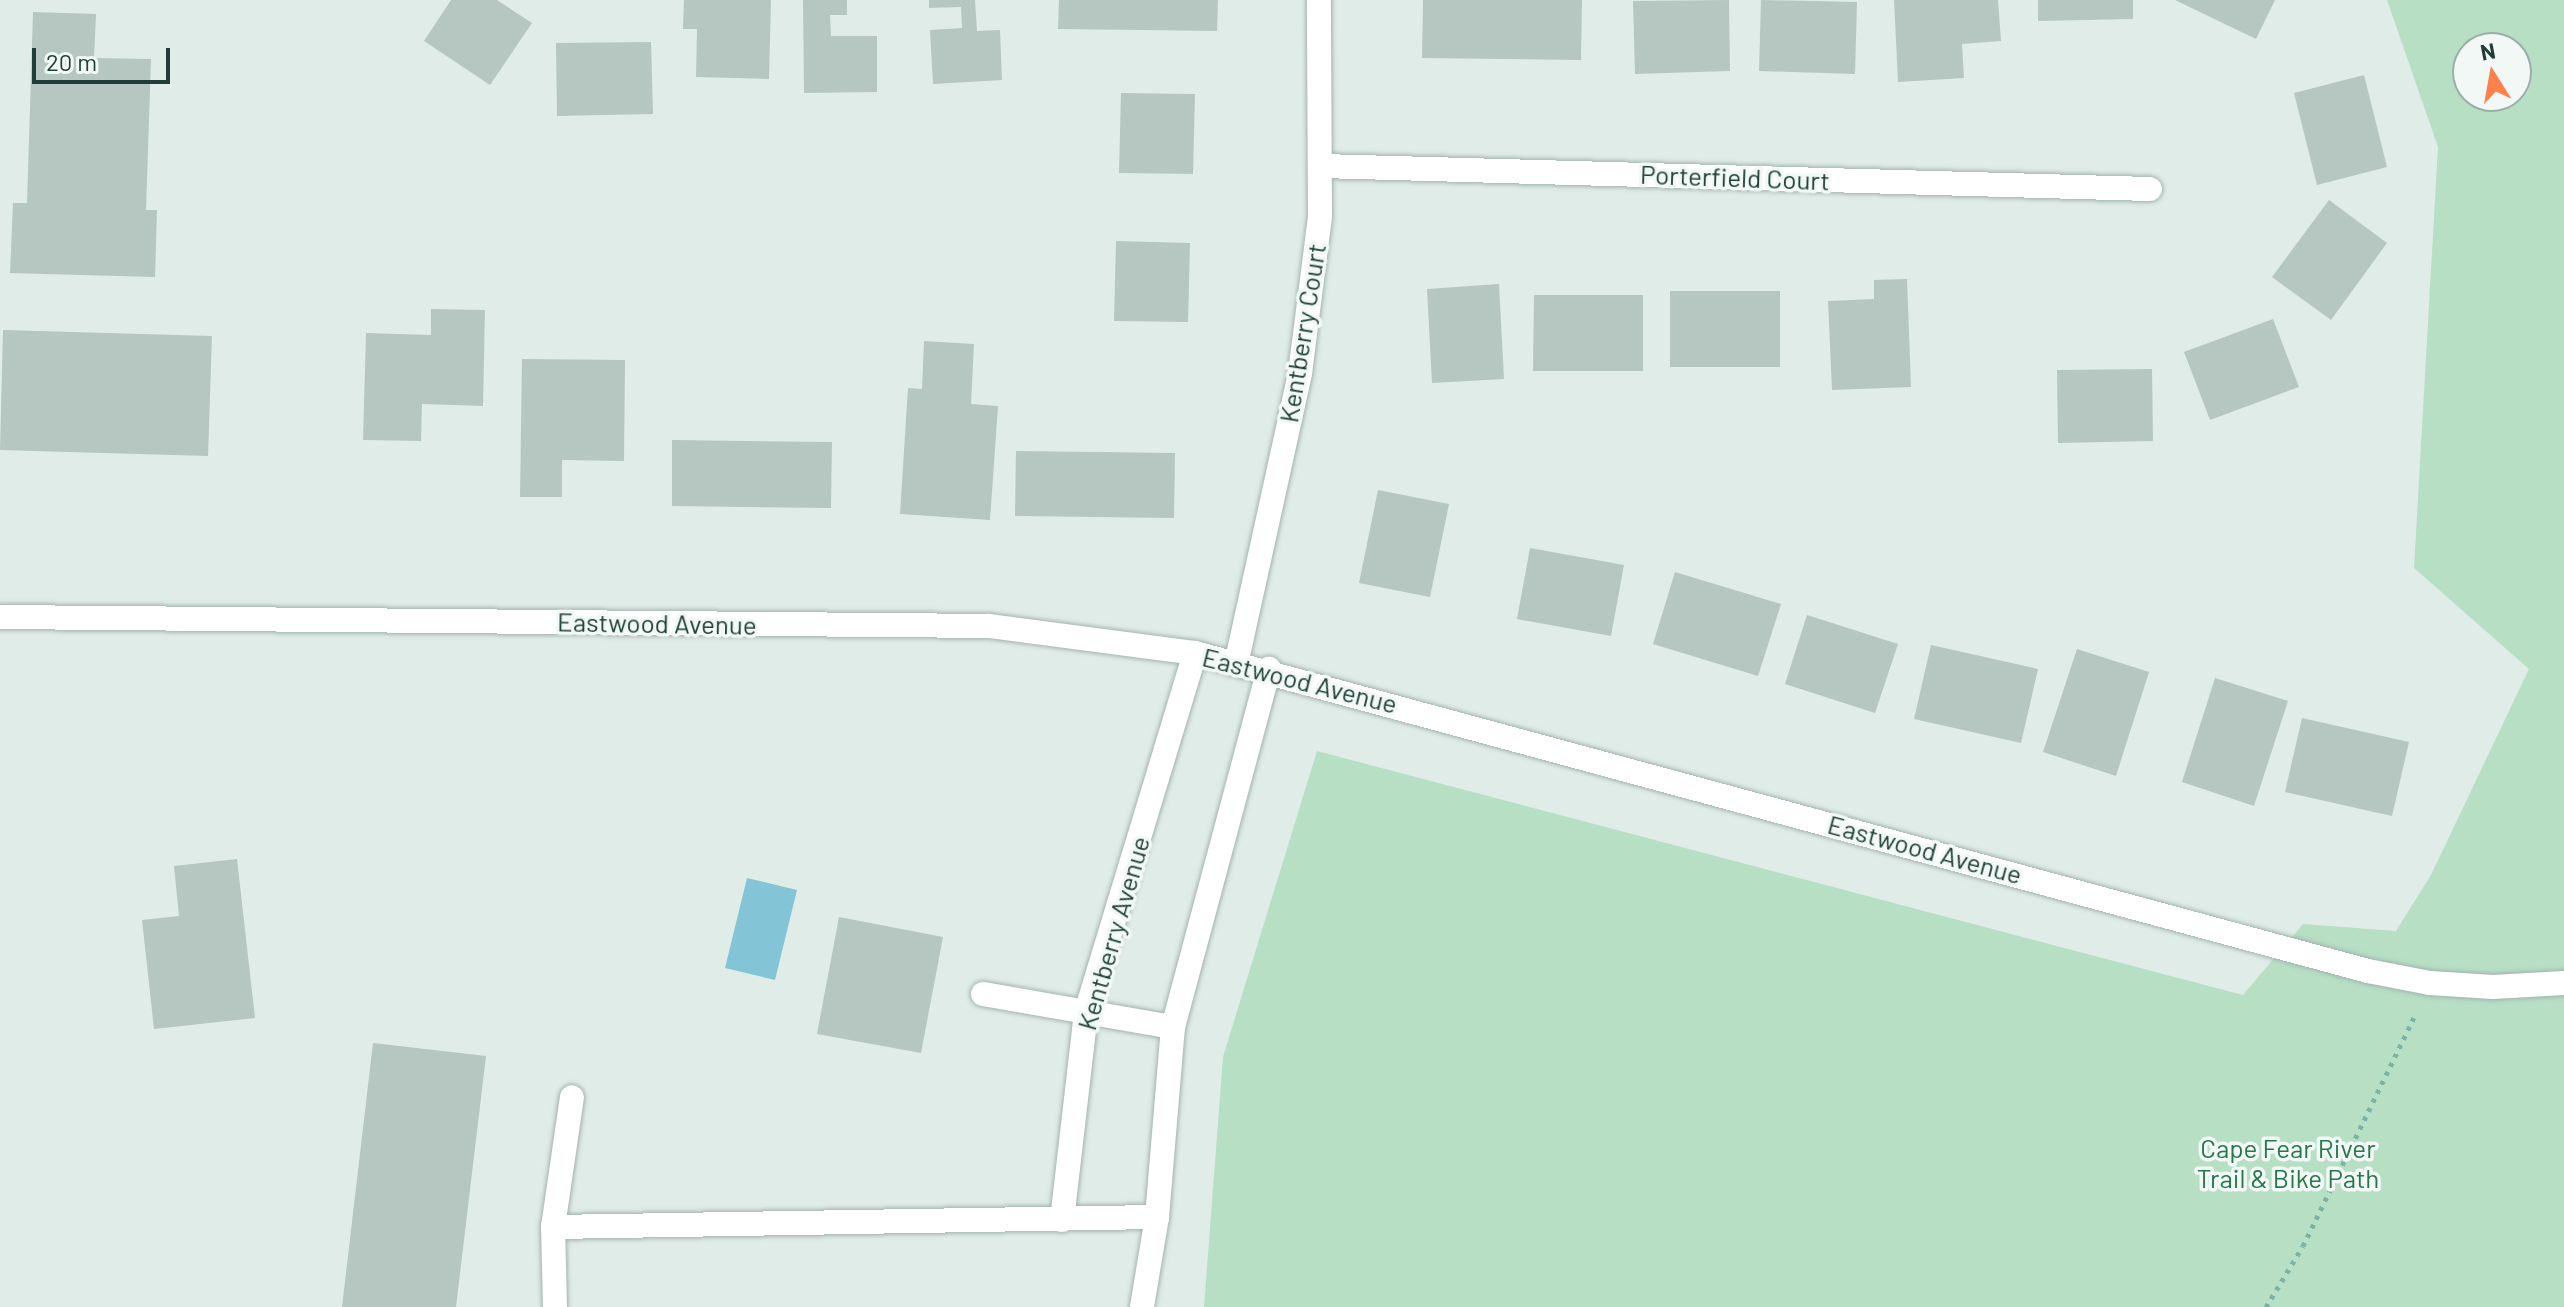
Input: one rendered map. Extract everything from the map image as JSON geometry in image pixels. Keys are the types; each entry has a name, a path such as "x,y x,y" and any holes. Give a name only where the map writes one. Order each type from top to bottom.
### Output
{"street":[{"name":"Kentberry Court","path":"1237,660 1300,373 1321,166 1319,0"},
{"name":"Porterfield Court","path":"1321,166 2150,189"},
{"name":"Eastwood Avenue","path":"0,617 989,626 1195,653 1237,660 2338,963 2430,983 2493,987 2564,983"},
{"name":"Kentberry Avenue","path":"1062,1220 1086,1012 1195,653"},
{"path":"1142,1307 1157,1217 1173,1027 1269,669"},
{"path":"983,994 1173,1027"},
{"path":"555,1307 553,1227 572,1097"},
{"path":"553,1227 1157,1217"}],"path":[{"path":"2266,1307 2303,1246 2430,983"}],"green space":[{"name":"Cape Fear River Trail & Bike Path","path":"2387,0 2564,0 2564,1307 1204,1307 1223,1057 1317,751 2243,995 2303,924 2396,931 2431,875 2529,669 2414,568 2438,147"}],"water":[{"path":"747,878 797,890 775,980 725,968"}],"building":[{"path":"451,0 497,0 532,23 490,85 424,41"},
{"path":"684,0 771,0 769,79 696,77 697,29 683,29"},
{"path":"803,0 847,0 847,15 830,15 831,36 877,36 877,92 804,93"},
{"path":"929,0 975,0 977,31 1000,30 1002,80 933,84 930,30 962,28 961,7 929,8"},
{"path":"1059,0 1218,0 1217,31 1058,29"},
{"path":"1423,0 1582,0 1581,60 1422,58"},
{"path":"1729,0 1730,71 1635,74 1633,1"},
{"path":"1761,0 1857,2 1855,74 1759,71"},
{"path":"1894,0 1998,0 2001,41 1962,44 1964,78 1898,82"},
{"path":"2038,0 2133,0 2133,19 2038,21"},
{"path":"2175,0 2275,0 2256,39"},
{"path":"33,12 96,14 94,58 151,59 146,210 157,210 155,277 10,273 13,203 27,203"},
{"path":"651,42 653,114 557,116 556,43"},
{"path":"2364,75 2387,167 2317,185 2294,93"},
{"path":"1121,93 1195,94 1193,174 1119,173"},
{"path":"2329,200 2387,243 2331,320 2272,277"},
{"path":"1116,241 1190,243 1188,322 1114,321"},
{"path":"1907,279 1911,387 1832,390 1828,301 1874,299 1874,280"},
{"path":"1499,284 1504,379 1432,383 1427,289"},
{"path":"1670,291 1780,291 1780,367 1670,367"},
{"path":"1534,295 1643,295 1643,371 1533,371"},
{"path":"431,309 485,310 483,406 422,404 421,441 363,440 366,333 431,335"},
{"path":"2273,319 2299,387 2210,420 2184,352"},
{"path":"3,330 212,336 208,456 0,450"},
{"path":"924,341 974,344 971,404 998,406 990,520 900,514 908,388 922,389"},
{"path":"522,359 625,360 624,461 562,460 562,497 520,497"},
{"path":"2152,369 2153,441 2058,443 2057,370"},
{"path":"672,440 832,442 831,508 672,506"},
{"path":"1016,451 1175,453 1174,518 1015,516"},
{"path":"1378,490 1449,504 1430,597 1359,583"},
{"path":"1530,548 1624,565 1611,636 1517,619"},
{"path":"1675,572 1781,604 1758,676 1653,644"},
{"path":"1807,615 1898,644 1875,713 1785,684"},
{"path":"1931,645 2038,669 2021,743 1914,719"},
{"path":"2077,649 2149,672 2116,776 2043,752"},
{"path":"2215,678 2288,701 2254,806 2182,782"},
{"path":"2302,718 2409,742 2392,816 2285,792"},
{"path":"237,859 255,1018 154,1029 142,920 179,916 174,866"},
{"path":"839,917 943,937 921,1053 817,1034"},
{"path":"373,1043 486,1056 456,1307 342,1307"}]}
